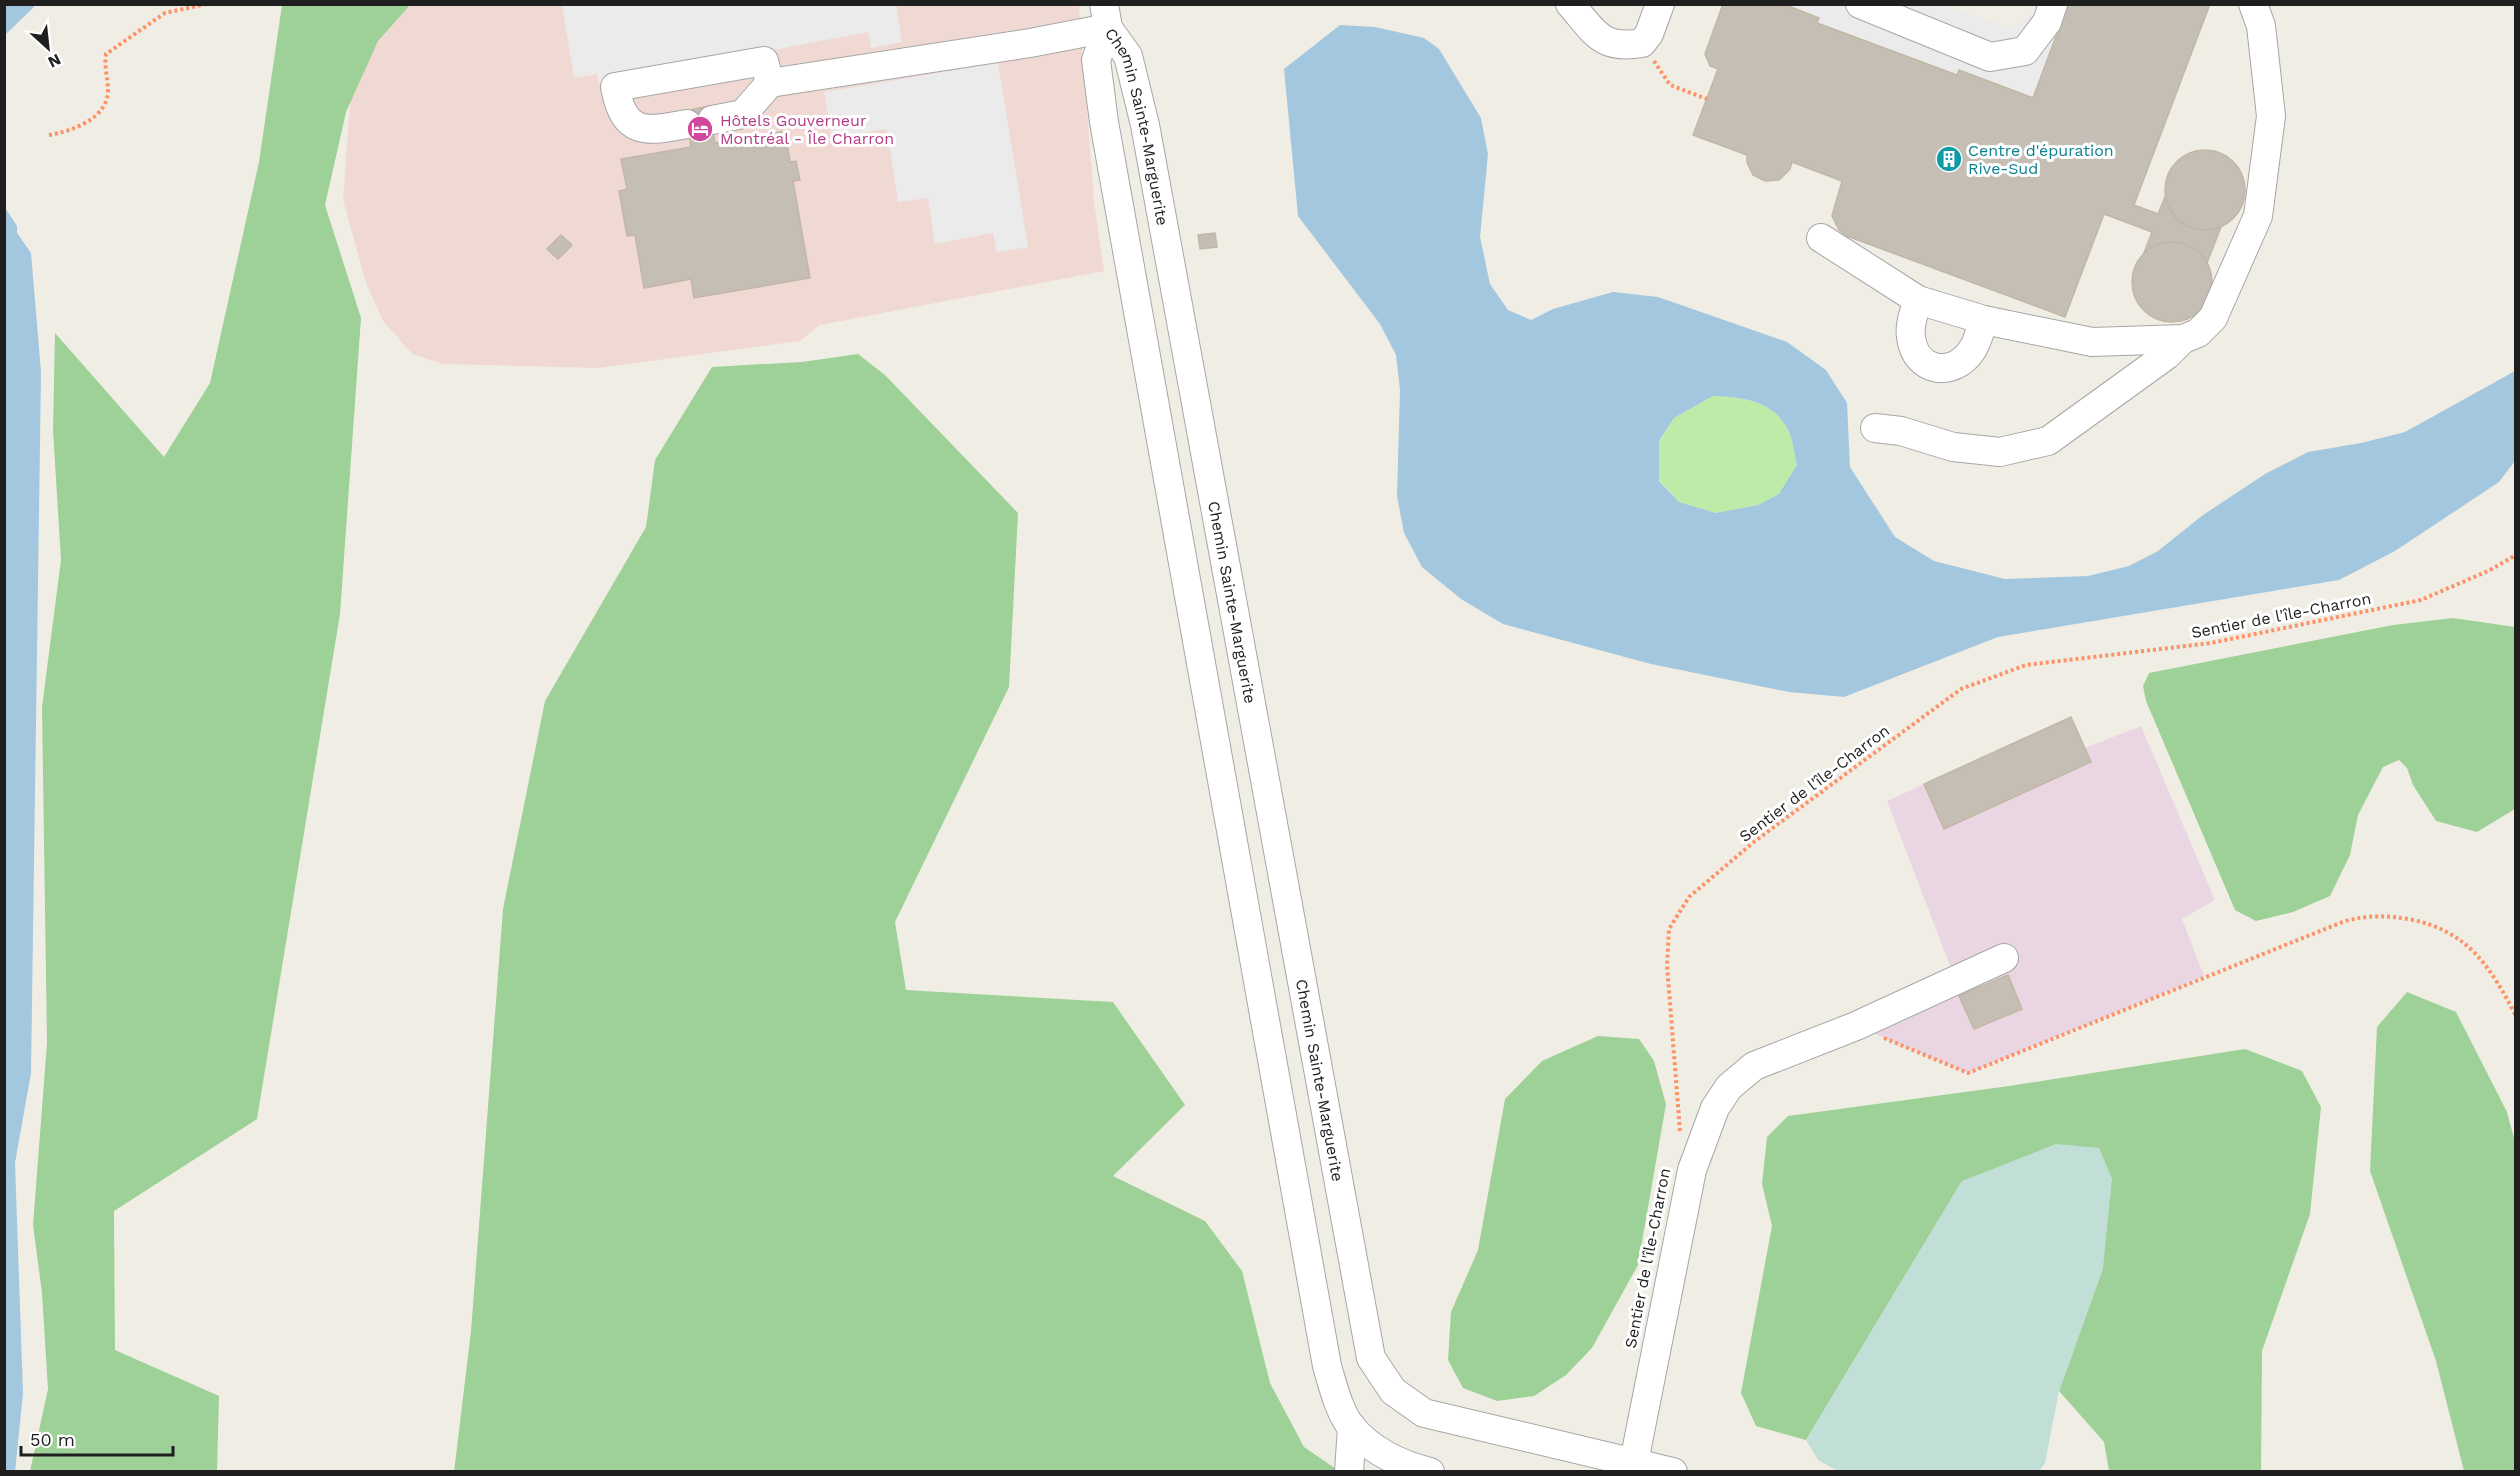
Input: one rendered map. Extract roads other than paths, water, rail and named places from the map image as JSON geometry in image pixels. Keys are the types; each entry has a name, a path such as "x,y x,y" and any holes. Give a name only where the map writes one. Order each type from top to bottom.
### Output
{"lane":[{"path":"1570,4 1603,41 1628,45 1642,43 1649,34 1660,4"},
{"path":"1860,4 1990,57 2025,51 2047,22 2053,4"},
{"path":"1821,238 1918,300 1984,320 2092,342 2183,339 2198,333 2213,318 2258,216 2271,116 2261,26 2253,4"},
{"path":"770,83 764,61 615,87 618,105 625,117 644,130 743,114 770,83 1030,43 1106,16"},
{"name":"Chemin Sainte-Marguerite","path":"1106,16 1096,60 1127,258 1327,1366 1352,1427 1383,1453 1407,1466 1430,1472"},
{"name":"Chemin Sainte-Marguerite","path":"1106,16 1128,56 1145,125 1371,1358 1393,1391 1424,1413 1633,1468 1673,1472"},
{"path":"1918,300 1911,323 1914,351 1923,363 1936,370 1951,367 1966,357 1972,350 1984,320"},
{"path":"1875,428 1900,431 1953,447 2000,452 2048,441 2167,355 2183,339"},
{"path":"1633,1468 1692,1170 1715,1108 1728,1087 1754,1066 1856,1026 2004,958"},
{"path":"1349,1472 1352,1427"}],"place":[{"name":"Hôtels Gouverneur Montréal - Île Charron","path":"700,129"},
{"name":"Centre d'épuration Rive-Sud","path":"1949,159"}]}
